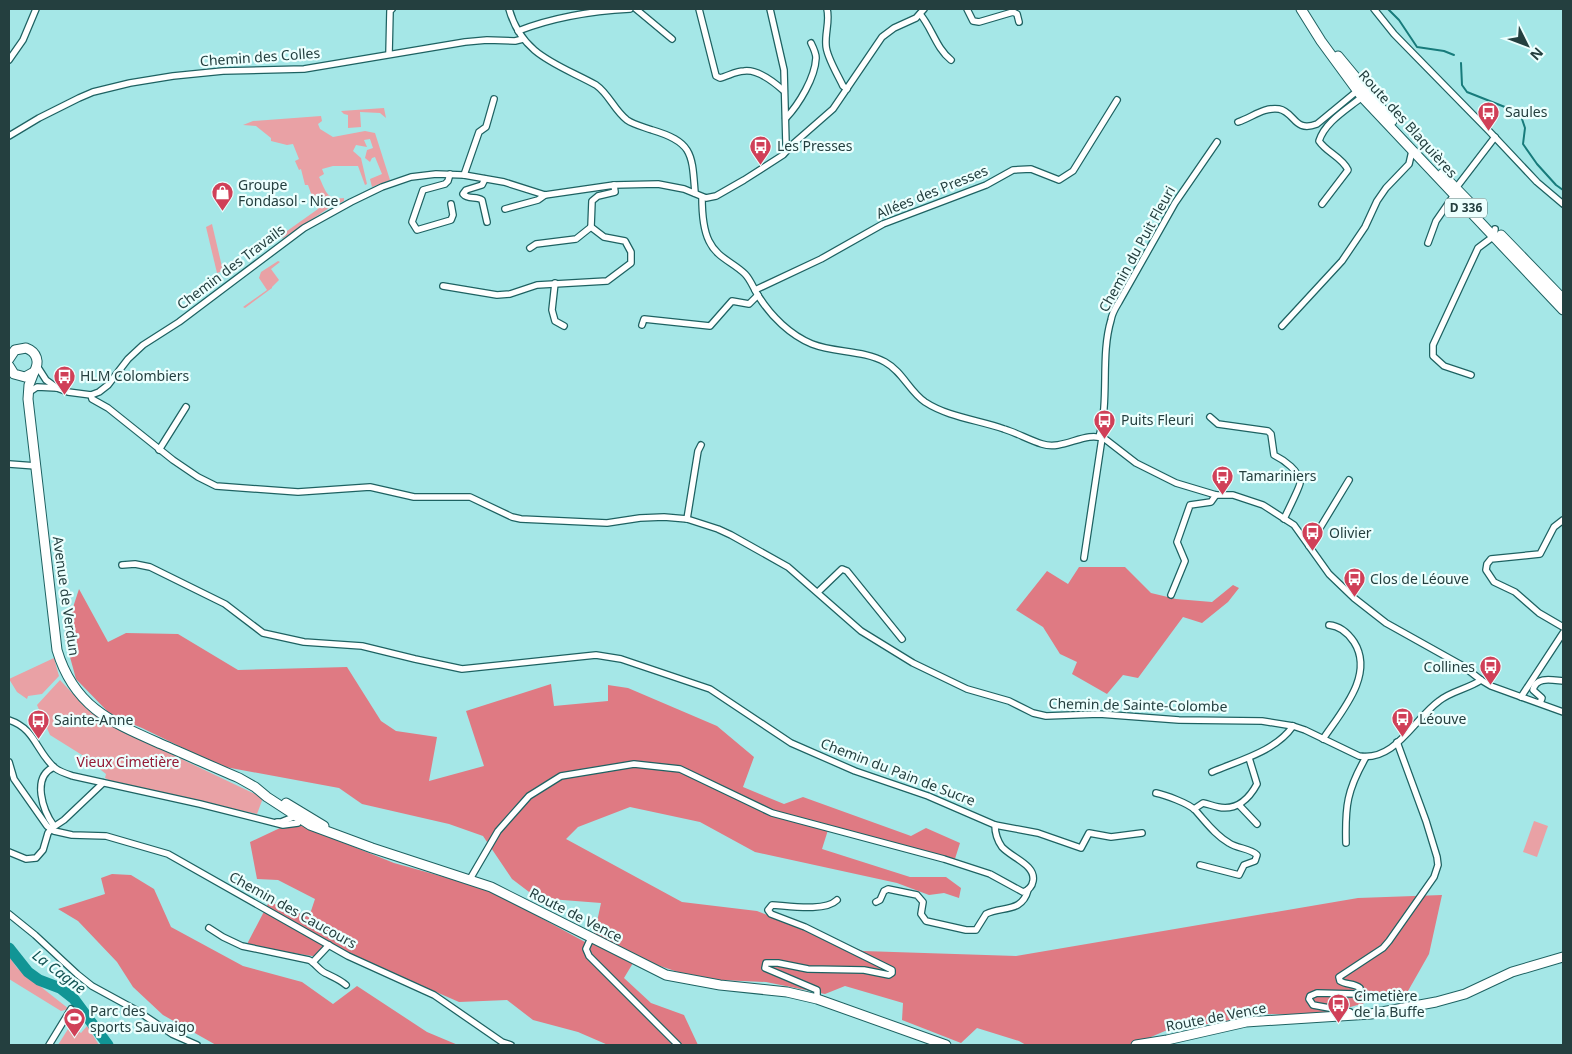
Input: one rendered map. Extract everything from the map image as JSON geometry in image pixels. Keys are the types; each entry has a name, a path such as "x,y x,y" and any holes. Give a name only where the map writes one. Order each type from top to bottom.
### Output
{"main road":[{"name":"Route des Blaquières","path":"1303,12 1320,41 1359,94 1412,151 1455,191"},
{"name":"Route des Blaquières","path":"1303,12 1368,94 1455,191 1563,299"},
{"name":"Route des Blaquières","path":"1495,232 1563,310"},
{"path":"18,348 30,349 35,354 33,372 18,376 9,363 18,348"},
{"name":"Avenue de Verdun","path":"33,372 28,396 56,645 60,660 73,685 92,707 110,721 255,786 298,817 323,828"},
{"name":"Avenue de Verdun","path":"18,376 28,396"},
{"name":"Route de Vence","path":"255,786 288,804 323,828 346,839 491,887 666,975 720,985 787,992 817,999 946,1045"},
{"name":"Route de Vence","path":"1136,1045 1246,1022 1371,1014 1436,1002 1465,994 1512,972 1563,958"}],"street":[{"path":"9,60 23,40 36,9"},
{"path":"389,54 390,11 392,9"},
{"path":"509,9 518,31 533,50 554,65 602,89 614,107 628,121 670,135 682,143 691,156 695,193"},
{"path":"518,31 554,19 591,11 630,9"},
{"path":"636,9 672,39"},
{"path":"699,9 716,76 720,78 749,71 774,82 784,91"},
{"path":"770,9 784,70 786,144 788,149"},
{"path":"828,9 830,18 826,36 826,48 843,86 847,90"},
{"path":"967,9 973,21 979,22 1013,12 1017,14 1019,22"},
{"path":"1374,9 1394,34 1537,182 1563,204"},
{"path":"951,60 942,53 922,12 882,37 830,112 777,160 723,193 702,197 709,241 719,255 746,275 756,293 773,316 806,341 818,346 872,357 888,363 900,374 919,398 934,406 1002,428 1044,445 1057,446 1088,437 1099,437 1136,463 1176,483 1216,495 1233,494 1262,505 1294,525 1334,580 1386,623 1463,666 1491,686 1563,712"},
{"name":"Chemin des Colles","path":"9,136 79,98 93,92 130,83 223,71 304,69 465,42 487,40 515,41 523,39"},
{"path":"786,118 799,104 813,70 816,56 811,42"},
{"path":"1238,122 1260,110 1274,109 1282,110 1303,127 1310,127 1359,94"},
{"path":"1322,204 1348,170 1345,163 1322,146 1319,141 1321,134 1359,94"},
{"path":"464,176 479,132 486,127 494,99"},
{"name":"Allées des Presses","path":"756,293 822,259 883,224 986,184 1013,170 1032,169 1059,180 1072,171 1117,100"},
{"path":"1428,242 1436,221 1455,191 1495,137"},
{"name":"Chemin du Puit Fleuri","path":"1084,558 1105,394 1107,339 1111,319 1175,203 1217,142"},
{"path":"1282,326 1342,261 1365,227 1377,201 1386,188 1409,164 1412,151"},
{"path":"450,174 445,184 422,190 412,222 417,230 451,220 453,215 451,204"},
{"name":"Chemin des Travails","path":"33,372 57,388 68,392 91,395 99,392 108,385 128,359 143,344 179,322 318,219 396,182 422,175 450,174 485,179 504,182 545,194 614,185 658,184 684,189 702,197"},
{"path":"485,179 482,184 466,190 463,194 468,198 479,198 482,200 487,222"},
{"path":"530,248 536,244 576,239 591,227 592,201 598,196 615,192 614,185"},
{"name":"Chemin des Travails","path":"505,209 538,200 545,194"},
{"path":"443,286 496,295 510,294 537,285 607,281 631,263 631,252 625,242 604,237 591,227"},
{"path":"1471,375 1444,366 1433,356 1434,345 1478,248 1495,232"},
{"path":"555,283 552,310 555,322 564,326"},
{"path":"642,325 644,319 710,326 732,301 749,304 756,293"},
{"name":"Chemin des Travails","path":"33,372 46,380"},
{"path":"28,396 37,387 57,388"},
{"name":"Chemin de Sainte-Colombe","path":"99,392 108,408"},
{"name":"Chemin de Sainte-Colombe","path":"91,395 92,399 108,408 159,450 207,482 226,487 298,492 370,487 414,497 470,497 512,517 521,519 600,523 640,518 664,517 687,519 731,535 773,557 796,573 861,631 913,663 967,689 1008,701 1033,713 1046,716 1099,714 1179,720 1262,721 1293,726 1359,756 1366,757"},
{"path":"159,450 186,407"},
{"path":"1210,417 1218,424 1268,431 1271,434 1274,455 1284,460 1292,468 1300,485 1284,519"},
{"path":"687,519 700,445"},
{"path":"9,464 36,466"},
{"path":"1309,546 1349,480"},
{"path":"1171,595 1185,561 1177,542 1190,505 1211,502 1216,495"},
{"path":"1563,520 1554,527 1540,554 1491,559 1487,564 1486,570 1494,582 1515,592 1539,613 1563,627"},
{"name":"Chemin du Pain de Sucre","path":"122,565 135,564 150,567 225,604 263,633 304,642 362,646 462,669 596,655 621,659 710,689 791,743 855,771 928,796 995,825 1038,833 1081,848 1089,833 1112,837 1142,834"},
{"path":"818,592 842,569 847,571 902,639"},
{"path":"1323,739 1356,688 1361,665 1356,645 1351,637 1342,630 1329,625"},
{"path":"1521,697 1563,633"},
{"path":"1540,703 1542,698 1534,690 1536,683 1540,680 1549,679 1563,681"},
{"path":"1346,843 1346,804 1350,789 1366,757 1375,756 1398,742 1438,701 1481,680"},
{"path":"9,720 28,730 54,767 73,776 272,822 281,822 298,817"},
{"path":"1212,772 1249,758 1281,740 1293,726"},
{"path":"1352,1016 1350,1012 1312,1005 1309,1000 1310,996 1317,993 1357,994 1360,991 1360,988 1357,986 1340,981 1339,977 1382,948 1389,941 1434,877 1438,865 1426,821 1398,742"},
{"path":"1194,810 1200,804 1205,803 1230,808 1239,806 1257,784 1249,758"},
{"path":"9,762 14,779 47,826 53,828"},
{"path":"470,879 498,831 529,796 561,776 634,764 680,769 772,813 944,859 990,874 1023,892 1028,890 1033,885 1034,876 1031,870 1003,848 995,833 995,825"},
{"path":"53,828 45,811 41,789 42,778 45,773 54,767"},
{"path":"9,852 26,859 36,858 43,850 53,828 103,783"},
{"path":"1156,793 1165,795 1194,810 1211,830 1227,842 1242,849 1253,851 1257,855 1255,861 1244,865 1239,875 1200,865"},
{"name":"Route de Vence","path":"288,804 298,817"},
{"path":"1239,806 1258,824"},
{"name":"Chemin des Caucours","path":"53,828 72,835 106,836 168,854 348,956 434,995 502,1043 511,1045"},
{"path":"876,902 880,900 884,891 888,889 914,894 921,898 923,902 921,914 926,921 966,930 976,930 986,914 1018,905 1026,897 1028,890"},
{"name":"Route de Vence","path":"817,999 817,990 765,968 766,963 778,963 808,969 864,970 889,975 892,973 892,970 883,965 805,927 771,914 768,910 772,905 806,908 832,904 837,900"},
{"path":"9,914 92,986 136,1010 172,1034 197,1045"},
{"path":"209,928 242,946 301,957 313,962 322,971 334,976 346,985"},
{"path":"591,938 586,949 589,956 678,1045"},
{"path":"313,962 329,945"},
{"path":"49,1045 72,1009"}],"green space":[{"path":"384,108 386,118 380,113 360,112 361,127 348,128 348,115 341,111"},
{"path":"321,116 322,121 318,124 320,129 333,137 365,131 375,133 390,180 372,187 370,179 382,174 375,157 370,162 365,158 367,150 373,148 370,139 364,140 367,147 356,145 353,151 361,158 367,184 365,185 358,166 333,166 322,169 324,174 319,177 327,194 333,198 344,198 344,201 329,208 282,239 287,231 318,209 316,203 308,185 305,185 301,169 299,170 295,161 299,159 293,144 287,145 271,141 271,138 256,126 243,125 253,121"},
{"path":"212,224 223,271 217,273 206,227"},
{"path":"278,261 280,262 271,269 279,280 272,288 245,308 243,307 267,290 259,278 261,272"},
{"path":"54,658 59,676 42,694 28,696 27,699 17,692 9,679"},
{"name":"Vieux Cimetière","path":"60,680 87,709 108,724 263,798 257,814 116,784 105,778 106,774 82,755 50,735 37,705"},
{"path":"1534,821 1548,826 1537,857 1523,852"},
{"path":"9,956 17,968 69,1009 61,1011 9,979"},
{"name":"Parc des sports Sauvaigo","path":"87,1026 99,1045 58,1045 68,1029 75,1028 81,1033"}],"shaded area":[{"path":"1079,567 1125,567 1151,593 1176,599 1212,602 1233,585 1239,588 1228,602 1202,623 1183,617 1138,678 1123,675 1107,694 1072,674 1077,662 1060,654 1043,627 1016,610 1047,571 1068,584"},
{"path":"79,589 108,642 126,633 178,634 238,670 347,667 381,721 396,731 437,737 429,781 484,766 466,711 551,684 554,706 608,701 608,685 628,688 717,726 754,757 743,787 784,804 803,797 911,836 926,828 960,843 953,865 828,830 822,849 910,877 946,877 961,888 959,898 944,893 929,895 897,883 755,852 700,822 630,807 578,827 566,839 682,902 757,911 863,951 1016,956 1358,898 1442,895 1429,954 1408,991 1318,1016 1267,1014 1165,1031 1132,1045 1026,1045 977,1028 961,1043 902,1020 903,1003 845,986 825,994 766,982 721,980 684,974 636,958 624,978 651,1003 684,1015 698,1045 608,1045 578,1032 533,1020 507,1000 459,1002 331,946 319,957 246,946 269,902 309,917 315,899 278,880 257,879 250,842 280,828 302,826 394,863 480,887 585,942 595,931 601,903 537,898 512,879 483,836 449,824 362,804 339,788 220,766 111,715 76,679 64,635"},
{"path":"112,874 131,875 154,889 171,927 243,966 302,982 333,1004 357,986 427,1032 458,1045 216,1045 163,1015 133,987 117,962 78,921 58,909 105,894 101,878"}],"waterway":[{"path":"1388,9 1399,20 1417,47 1444,51 1454,55"},
{"path":"1461,63 1462,85 1467,92 1520,113 1525,128 1523,144 1537,164 1563,190"},
{"name":"La Cagne","path":"9,948 28,972 39,980 60,988 74,999 108,1045"}],"place":[{"name":"Saules","path":"1489,131"},
{"name":"Les Presses","path":"761,165"},
{"name":"Groupe Fondasol - Nice","path":"222,212"},
{"name":"HLM Colombiers","path":"64,395"},
{"name":"Puits Fleuri","path":"1105,439"},
{"name":"Tamariniers","path":"1223,495"},
{"name":"Olivier","path":"1313,552"},
{"name":"Clos de Léouve","path":"1354,598"},
{"name":"Collines","path":"1491,686"},
{"name":"Léouve","path":"1403,738"},
{"name":"Sainte-Anne","path":"38,739"},
{"name":"Cimetière de la Buffe","path":"1338,1023"},
{"name":"Parc des sports Sauvaigo","path":"74,1038"}]}
